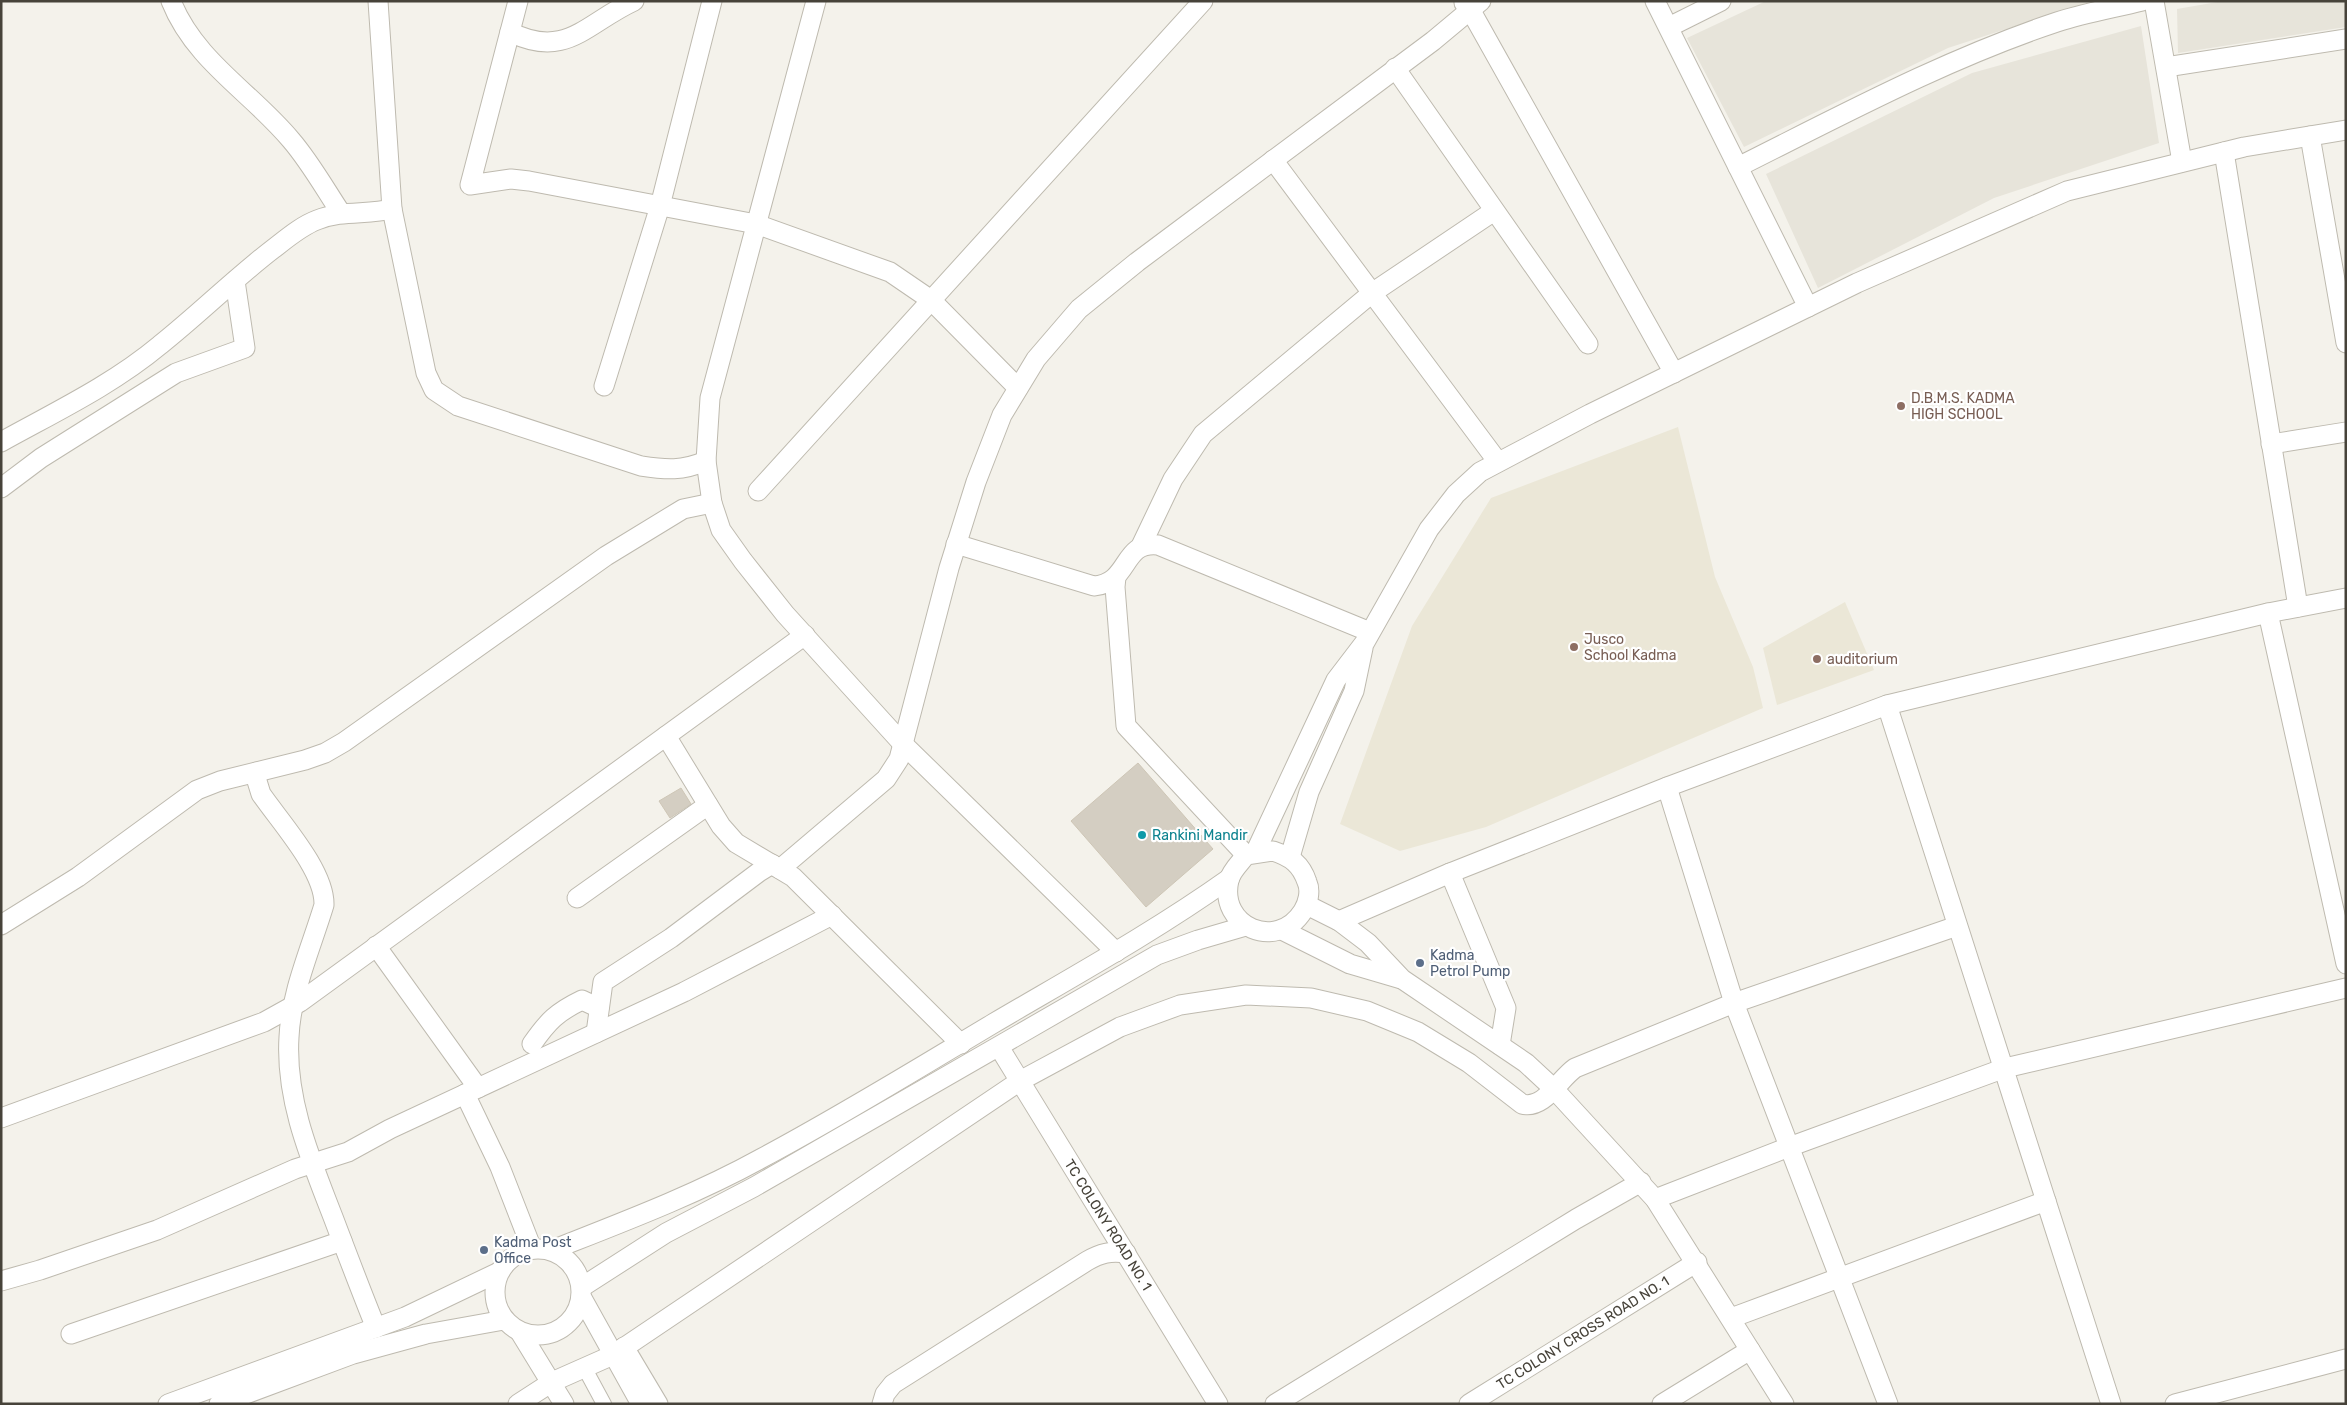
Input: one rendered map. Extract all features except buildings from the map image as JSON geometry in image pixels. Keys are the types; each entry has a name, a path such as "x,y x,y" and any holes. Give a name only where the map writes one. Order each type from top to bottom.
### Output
{"street":[{"path":"171,1 177,17 210,62 291,140 341,213"},
{"path":"378,1 392,209 426,373 434,390 444,399 458,406 641,466 670,470 691,467 706,461"},
{"path":"518,1 470,185 504,179 529,181 756,224 890,272 931,300 1018,388"},
{"path":"510,32 525,40 544,44 566,40 634,1"},
{"path":"604,386 660,206 712,1"},
{"path":"816,1 710,398 706,461 712,502 721,530 755,576 805,635 902,743 1116,952"},
{"path":"758,490 1203,1"},
{"path":"1655,1 1808,307"},
{"path":"1669,28 1721,1"},
{"path":"1738,167 1885,94 1982,50 2058,22 2142,1"},
{"path":"2154,1 2182,162"},
{"path":"596,1033 603,982 671,938 758,872 776,867 886,779 899,759 956,544 976,482 999,423 1036,359 1079,309 1144,256 1395,68 1471,4 1674,373"},
{"path":"2166,67 2346,39"},
{"path":"1395,68 1588,344"},
{"path":"168,1404 405,1317 499,1272 513,1256 532,1249 552,1250 652,1211 762,1158 884,1090 1194,904 1230,878 1250,854 1336,680 1368,637 1429,529 1456,494 1480,472 1808,307 1973,231 2067,191 2224,152 2346,130"},
{"path":"2310,136 2346,343"},
{"path":"2224,152 2298,608"},
{"path":"1273,160 1498,462"},
{"path":"1,442 107,383 159,347 289,236 316,220 341,213 378,212 392,209"},
{"path":"1141,546 1173,479 1203,434 1372,293 1494,211"},
{"path":"1,488 57,447 176,373 245,348 235,281"},
{"path":"2271,444 2346,432"},
{"path":"1,925 78,877 197,790 220,781 305,760 325,753 344,742 606,556 683,509 712,502"},
{"path":"956,544 1094,586 1105,585 1116,577 1135,550 1141,546 1158,545 1368,637"},
{"path":"1116,577 1115,587 1126,726 1250,854"},
{"path":"1339,921 1450,873 1667,787 1887,705 2268,613 2346,598"},
{"path":"2268,613 2346,964"},
{"path":"1,1118 264,1022 292,1006 805,635"},
{"path":"1290,857 1309,792 1354,691 1368,637"},
{"path":"1887,705 1957,926 2005,1068 2111,1404"},
{"path":"666,736 708,805 736,843 793,877 961,1044"},
{"path":"257,772 258,788 261,794 313,867 324,894 324,905 292,1006 288,1038 290,1074 296,1109 312,1164 376,1328"},
{"path":"1667,787 1734,1003 1888,1404"},
{"path":"577,898 708,805"},
{"path":"1230,878 1227,896 1230,905 1233,913 1246,926 1264,932 1282,930 1297,921 1307,905 1309,887 1303,870 1290,857 1273,851 1250,854"},
{"path":"1450,873 1506,1008 1500,1045"},
{"path":"1307,905 1339,921 1368,943 1402,979 1526,1063 1553,1088 1642,1182 1655,1199 1784,1404"},
{"path":"1,1280 40,1270 157,1230 312,1164 348,1152 471,1091 684,992 832,915"},
{"path":"520,1332 540,1336 559,1331 574,1317 582,1292 666,1233 754,1187 1157,956 1198,940 1246,926"},
{"path":"518,1404 552,1382 619,1351 1020,1081 1120,1027 1180,1005 1246,995 1311,998 1367,1010 1418,1032 1469,1063 1522,1104 1536,1105 1575,1068 1734,1003 1957,926"},
{"path":"1282,930 1350,964 1402,979"},
{"path":"376,946 471,1091 532,1249"},
{"path":"1655,1199 1789,1147 2005,1068 2346,988"},
{"path":"532,1044 556,1014 570,1006 582,1000 599,1008"},
{"name":"TC COLONY ROAD NO. 1","path":"999,1047 1218,1404"},
{"path":"1275,1404 1576,1219 1642,1182"},
{"path":"1731,1318 2046,1201"},
{"path":"71,1334 342,1241"},
{"path":"552,1250 566,1258 577,1271 582,1292 619,1351 658,1404"},
{"path":"882,1404 885,1394 893,1384 1087,1261 1112,1251 1126,1253"},
{"name":"TC COLONY CROSS ROAD NO. 1","path":"1469,1404 1696,1262"},
{"path":"499,1272 494,1288 496,1305 504,1320 520,1332 564,1404"},
{"path":"219,1404 353,1354 426,1334 504,1320"},
{"path":"1662,1404 1750,1350"},
{"path":"619,1351 641,1404"},
{"path":"2175,1404 2346,1359"},
{"path":"584,1368 604,1404"}],"shaded area":[{"path":"1766,1 2093,1 1948,48 1744,147 1687,38"},
{"path":"2223,1 2346,1 2346,27 2178,53 2177,9"},
{"path":"2141,26 2159,143 1994,198 1818,288 1766,174 1972,73"},
{"name":"Jusco School Kadma","path":"1678,427 1715,577 1753,667 1763,708 1486,827 1400,851 1340,824 1412,626 1491,498"},
{"name":"auditorium","path":"1845,602 1874,670 1777,705 1763,648"}],"place":[{"name":"D.B.M.S. KADMA HIGH SCHOOL","path":"1901,406"},
{"name":"Jusco School Kadma","path":"1574,647"},
{"name":"auditorium","path":"1817,659"},
{"name":"Rankini Mandir","path":"1142,835"},
{"name":"Kadma Petrol Pump","path":"1420,963"},
{"name":"Kadma Post Office","path":"484,1250"}]}
